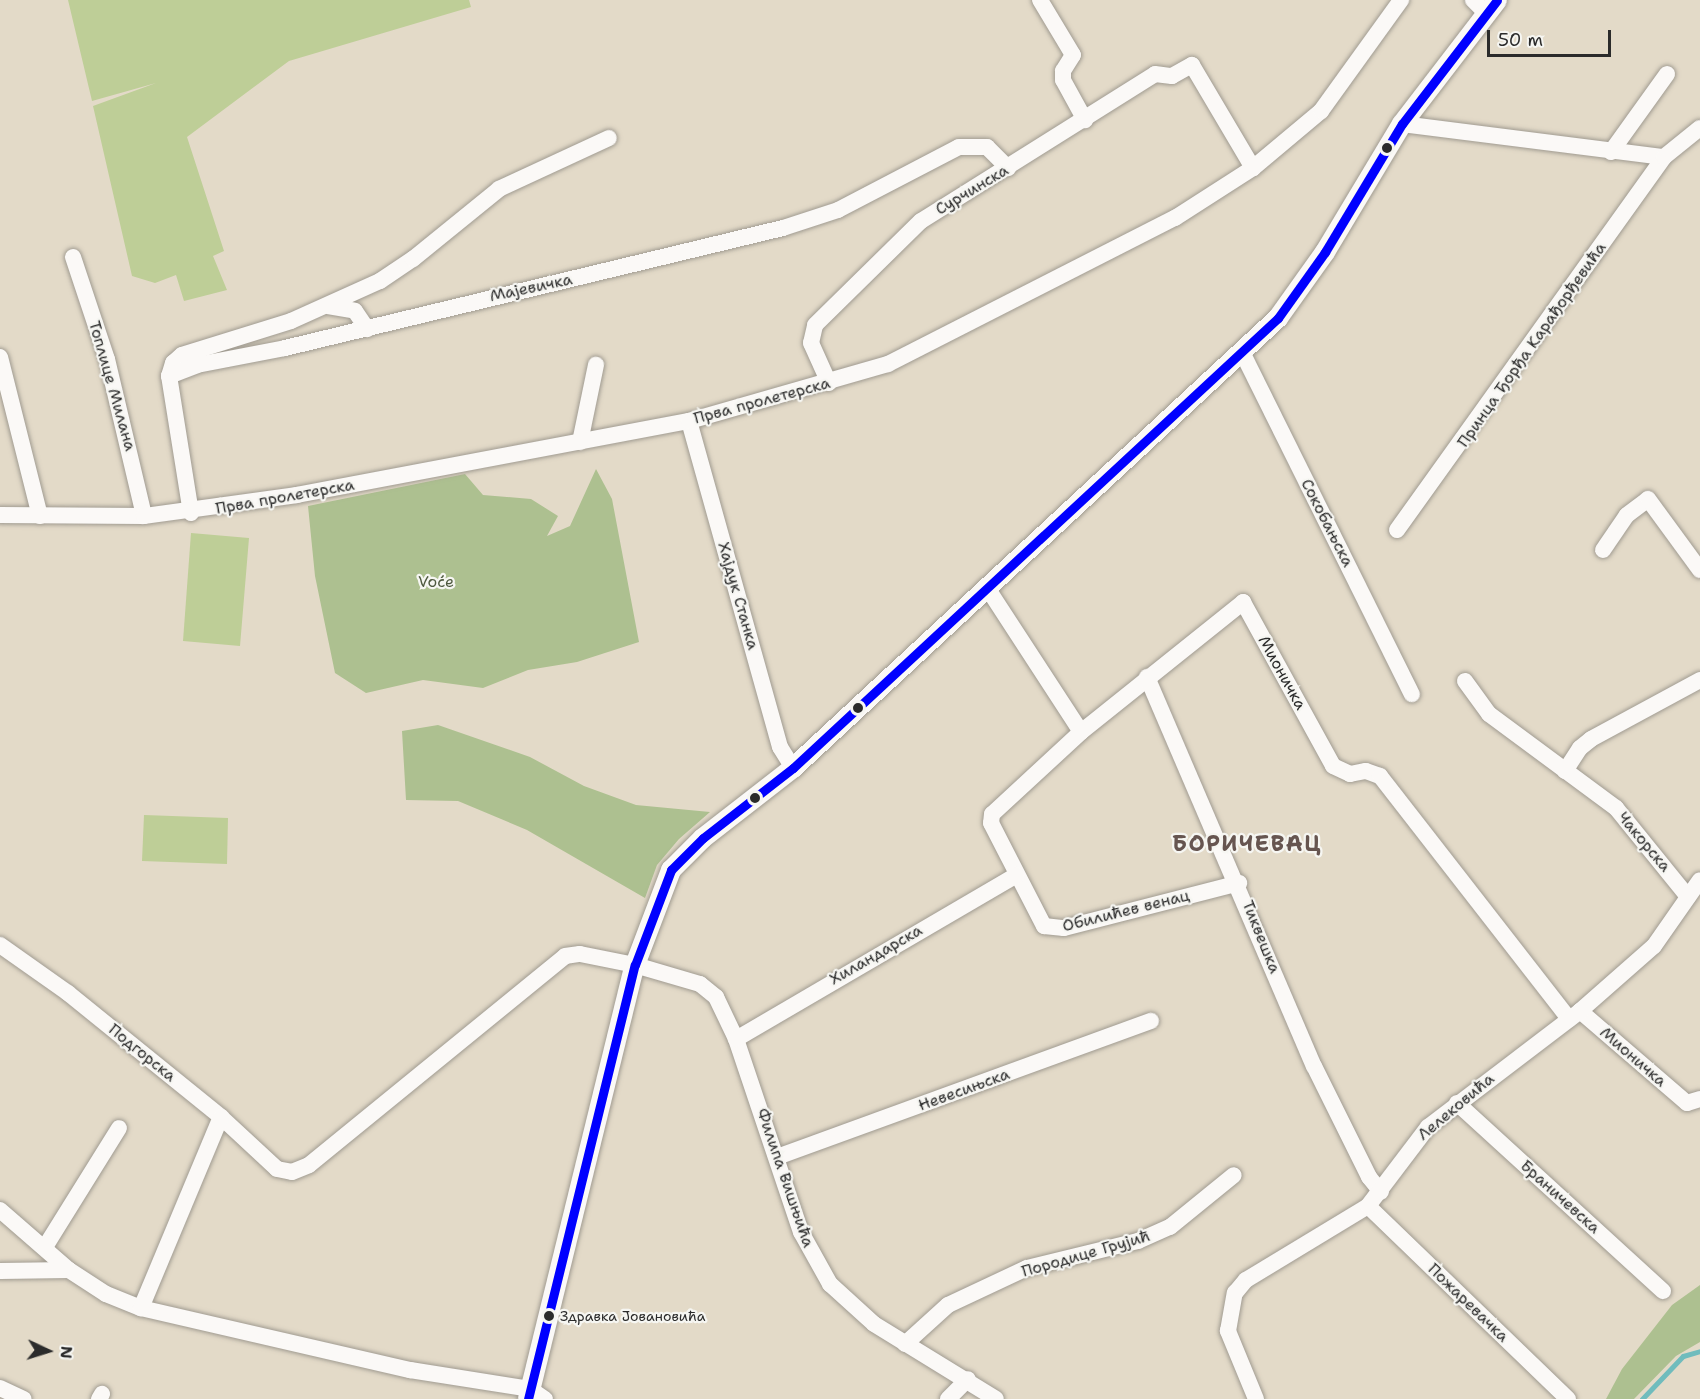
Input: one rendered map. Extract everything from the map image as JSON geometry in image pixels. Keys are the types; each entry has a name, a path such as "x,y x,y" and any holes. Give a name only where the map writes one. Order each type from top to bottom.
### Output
{"street":[{"path":"1040,0 1073,55 1063,72 1063,80 1085,120"},
{"name":"Прва пролетерска","path":"0,515 144,516 191,513 688,421 829,383 888,364 944,339 1175,218 1253,168 1321,111 1401,0"},
{"path":"0,1210 69,1270 106,1294 141,1308 534,1396 635,965 664,884 682,857 793,768 986,586 1278,318 1303,286 1402,124 1486,4"},
{"name":"Сурчинска","path":"829,383 811,343 815,325 921,221 1155,74 1172,76 1192,65 1253,168"},
{"path":"1611,152 1667,74"},
{"path":"1402,124 1664,157"},
{"name":"Принца Ђорђа Карађорђевића","path":"1397,530 1664,157 1700,128"},
{"path":"191,513 170,376 173,363 182,355 245,337 328,306 413,259 508,184 565,162 609,138"},
{"name":"Мајевичка","path":"170,376 196,365 367,329 783,228 838,210 959,147 987,147 1008,168"},
{"name":"Топлице Милана","path":"73,257 113,381 144,516"},
{"path":"328,306 355,311 367,329"},
{"name":"Сокобањска","path":"1242,352 1412,694"},
{"path":"0,357 40,516"},
{"path":"580,442 596,365"},
{"name":"Хајдук Станка","path":"688,421 780,747 793,768"},
{"path":"1603,550 1628,515 1648,499 1700,570"},
{"path":"986,586 1081,732"},
{"name":"Мионичка","path":"1081,732 1243,602 1333,766 1350,774 1366,771 1380,776 1574,1015 1694,1101"},
{"name":"Тиквешка","path":"1147,677 1239,883 1314,1066 1368,1177 1381,1192"},
{"path":"1565,771 1591,739 1700,680"},
{"name":"Чакорска","path":"1465,681 1488,714 1622,814 1688,897"},
{"name":"Обилићев венац","path":"1081,732 992,814 991,823 1044,926 1053,930 1239,883"},
{"name":"Хиландарска","path":"736,1039 1017,875"},
{"name":"Лелековића","path":"1256,1399 1228,1331 1235,1293 1246,1280 1368,1206 1381,1192 1415,1140 1457,1103 1574,1015 1654,946 1700,880"},
{"name":"Подгорска","path":"0,945 68,993 221,1117 277,1169"},
{"name":"Филипа Вишњића","path":"277,1169 292,1172 309,1165 565,956 580,954 635,965 709,990 723,1007 777,1157 801,1232 830,1284 858,1311 905,1344 968,1379 996,1399"},
{"name":"Невесињска","path":"777,1157 1151,1021"},
{"name":"Браничевска","path":"1457,1103 1663,1291"},
{"path":"141,1308 221,1117"},
{"path":"45,1247 119,1128"},
{"name":"Породице Грујић","path":"905,1344 948,1305 1028,1268 1138,1241 1170,1227 1234,1175"},
{"name":"Пожаревачка","path":"1368,1206 1568,1399"},
{"path":"0,1271 69,1270"},
{"path":"948,1399 968,1379"},
{"path":"0,1388 24,1399"}],"green space":[{"path":"68,0 469,0 471,7 289,61 187,137 224,251 213,256 227,290 184,301 176,275 155,283 132,276 93,106 156,83 92,101"},
{"name":"Voće","path":"596,469 612,499 639,642 577,662 528,670 483,688 423,680 366,693 335,673 315,576 308,506 465,474 483,495 531,499 558,516 547,536 570,526"},
{"path":"191,533 249,538 240,646 183,641"},
{"path":"438,725 530,757 584,786 636,805 710,812 679,839 657,865 645,898 527,830 458,801 406,800 402,731"},
{"path":"144,815 228,818 227,864 142,861"},
{"path":"1700,1285 1700,1342 1676,1356 1634,1399 1606,1399 1622,1369 1672,1305"}],"waterway":[{"path":"1642,1399 1683,1356 1700,1351"}],"transit line":[{"path":"528,1399 635,965 671,870 703,838 793,768 1278,318 1325,252 1402,124 1497,0"}],"place":[{"name":"Здравка Јовановића","path":"549,1316"}],"district":[{"name":"БОРИЧЕВАЦ","path":"1247,844"}]}
